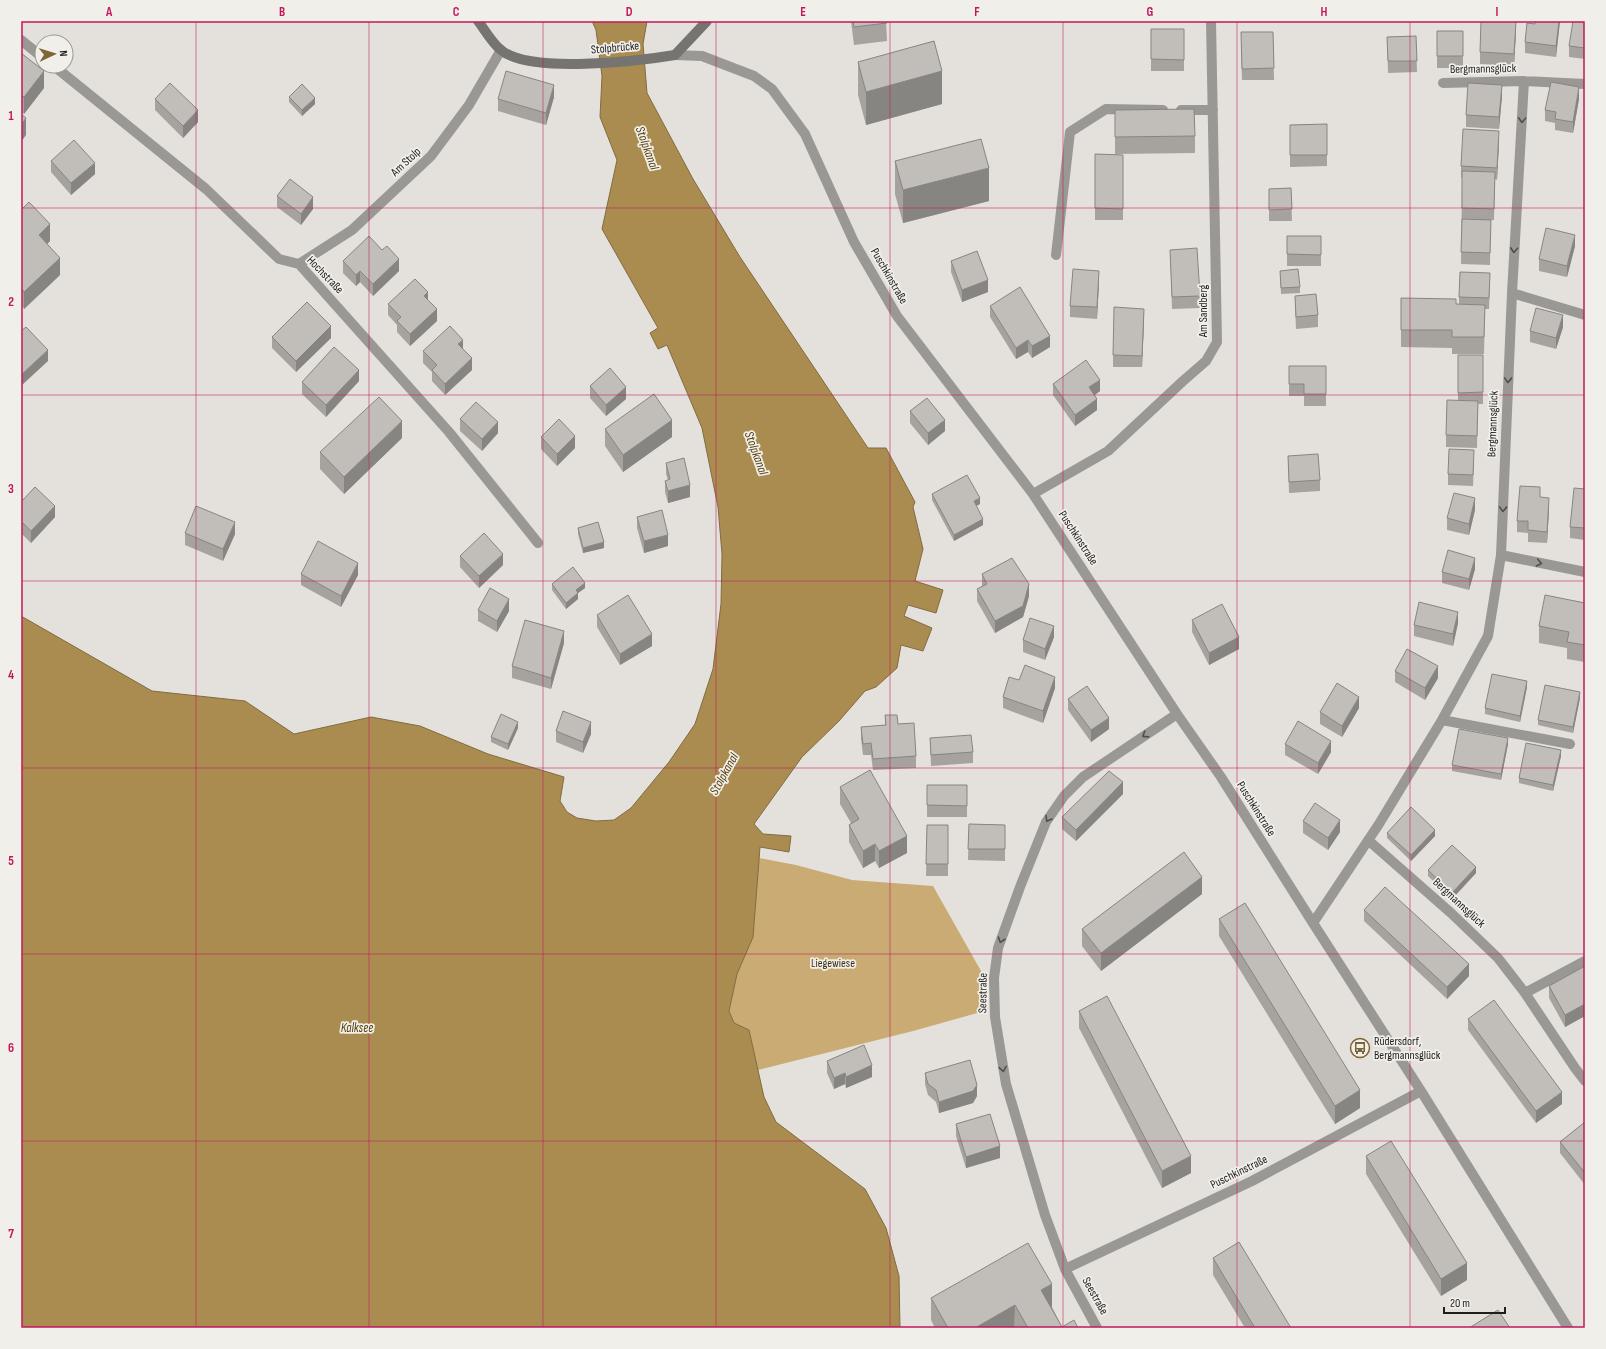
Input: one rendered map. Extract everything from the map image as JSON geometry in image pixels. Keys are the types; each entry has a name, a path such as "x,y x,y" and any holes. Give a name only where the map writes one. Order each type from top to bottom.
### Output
{"main road":[{"path":"478,21 500,50"},
{"path":"675,55 707,21"},
{"name":"Stolpbrücke","path":"500,50 515,58 573,65 660,58 675,55"}],"street":[{"name":"Am Sandberg","path":"1033,494 1108,451 1206,362 1217,342 1210,21"},
{"path":"21,40 34,50"},
{"name":"Am Stolp","path":"299,264 352,230 431,156 469,105 500,50"},
{"name":"Puschkinstraße","path":"675,55 702,56 754,76 772,89 806,134 854,242 897,316 1033,494 1177,714 1221,777 1421,1091 1568,1328"},
{"name":"Hochstraße","path":"64,74 206,188 280,259 299,264 449,432 538,543"},
{"name":"Bergmannsglück","path":"1443,83 1524,81 1585,84"},
{"name":"Bergmannsglück","path":"1313,923 1368,840 1442,720 1488,636 1501,556 1512,293 1524,81"},
{"path":"1056,255 1070,132 1106,109 1213,110"},
{"path":"1512,293 1585,315"},
{"path":"1501,556 1585,572"},
{"name":"Seestraße","path":"1097,1328 1065,1269 1045,1216 1006,1084 995,1017 994,978 998,948 1020,887 1046,822 1064,796 1083,777 1177,714"},
{"path":"1442,720 1570,744"},
{"name":"Bergmannsglück","path":"1368,840 1451,913 1492,953 1525,993 1575,1068 1585,1080"},
{"path":"1525,993 1585,961"},
{"name":"Puschkinstraße","path":"1065,1269 1252,1182 1421,1091"}],"green space":[{"name":"Liegewiese","path":"759,858 796,865 852,880 933,886 981,971 988,1010 913,1031 758,1070 749,1030 734,1023 729,1011 737,974 753,937"}],"water":[{"name":"Kalksee","path":"592,21 647,21 643,44 647,93 693,179 740,257 868,448 886,448 915,502 913,507 923,549 915,581 943,590 936,613 908,605 904,616 932,628 923,651 901,645 897,668 876,687 865,691 839,721 802,757 754,824 763,834 791,836 789,852 760,847 753,937 737,974 729,1011 734,1023 749,1030 764,1097 776,1122 865,1189 886,1228 899,1276 900,1328 21,1328 21,616 152,691 245,701 294,734 371,717 420,726 488,754 564,777 560,801 567,812 577,818 596,821 614,820 631,808 669,762 695,724 713,669 721,604 722,554 718,507 702,428 667,345 658,349 650,333 658,328 602,229 617,160 600,117 602,76 596,30"}],"building":[{"path":"853,21 886,21 887,23 854,27"},
{"path":"1481,21 1516,21 1514,54 1480,52"},
{"path":"1535,21 1559,21 1556,46 1525,42 1527,23 1535,24"},
{"path":"1573,21 1585,21 1585,48 1569,46"},
{"path":"1151,29 1184,29 1184,60 1151,59"},
{"path":"1437,31 1463,31 1463,56 1437,56"},
{"path":"1241,32 1273,32 1274,68 1242,69"},
{"path":"1416,36 1417,61 1388,61 1387,37"},
{"path":"934,41 942,71 866,92 858,62"},
{"path":"21,53 34,63 34,74 42,74 24,97 21,95"},
{"path":"506,71 554,85 546,113 498,99"},
{"path":"1551,82 1579,87 1573,122 1555,119 1556,112 1545,110"},
{"path":"170,83 198,110 183,126 155,99"},
{"path":"1468,83 1502,85 1499,117 1466,115"},
{"path":"302,84 315,98 302,110 289,97"},
{"path":"1194,109 1195,136 1115,137 1115,110"},
{"path":"21,114 26,118 21,125"},
{"path":"1327,124 1327,155 1290,155 1290,125"},
{"path":"1463,129 1499,131 1497,168 1461,166"},
{"path":"981,139 989,168 903,190 895,161"},
{"path":"74,140 95,163 71,183 51,161"},
{"path":"1095,154 1123,155 1123,209 1095,208"},
{"path":"1462,171 1495,172 1494,209 1462,208"},
{"path":"290,179 313,197 301,214 277,196"},
{"path":"1291,188 1292,209 1269,210 1269,189"},
{"path":"29,202 50,224 39,235 60,258 24,292 21,288 21,210"},
{"path":"1462,219 1491,220 1490,253 1461,252"},
{"path":"1546,228 1575,235 1567,266 1539,259"},
{"path":"369,236 382,250 387,246 399,259 373,284 360,271 356,275 343,261"},
{"path":"1287,236 1321,236 1321,255 1287,254"},
{"path":"1197,248 1200,296 1172,297 1170,250"},
{"path":"977,251 988,280 962,290 951,261"},
{"path":"1073,269 1099,271 1097,307 1070,306"},
{"path":"1298,269 1300,287 1281,288 1280,271"},
{"path":"1460,272 1490,273 1489,298 1459,297"},
{"path":"415,279 428,292 424,296 437,309 410,334 397,321 401,317 388,304"},
{"path":"1020,287 1050,336 1032,346 1028,340 1016,348 990,306"},
{"path":"1316,294 1318,315 1296,317 1295,296"},
{"path":"1401,298 1456,299 1456,304 1485,305 1484,337 1452,337 1452,330 1401,330"},
{"path":"307,302 331,326 296,361 272,337"},
{"path":"1114,307 1144,309 1142,356 1113,355"},
{"path":"1536,308 1563,315 1556,338 1530,331"},
{"path":"450,326 463,340 458,344 472,358 445,384 432,370 437,365 423,351"},
{"path":"26,327 48,350 21,375 21,331"},
{"path":"334,347 359,370 326,405 302,382"},
{"path":"1458,355 1483,355 1483,392 1458,393"},
{"path":"1086,360 1100,380 1089,387 1097,399 1075,415 1053,384"},
{"path":"1289,366 1326,366 1326,394 1304,394 1304,384 1289,384"},
{"path":"610,368 626,387 606,405 590,386"},
{"path":"654,394 672,420 623,455 605,429"},
{"path":"379,397 402,421 344,477 320,452"},
{"path":"927,398 945,420 928,433 910,411"},
{"path":"1447,400 1478,401 1477,436 1446,435"},
{"path":"476,402 498,422 482,439 460,419"},
{"path":"559,419 575,436 557,454 541,437"},
{"path":"1449,449 1474,450 1473,475 1448,474"},
{"path":"1318,454 1320,480 1289,482 1288,456"},
{"path":"684,458 690,485 668,491 665,481 670,479 666,463"},
{"path":"967,475 980,498 974,501 983,519 954,535 932,494"},
{"path":"1520,486 1540,487 1540,497 1549,498 1547,532 1528,530 1528,521 1517,521"},
{"path":"35,487 55,506 31,531 21,521 21,502"},
{"path":"1574,488 1585,489 1585,528 1570,527"},
{"path":"1454,493 1475,498 1469,524 1447,518"},
{"path":"196,506 235,522 223,549 185,533"},
{"path":"662,510 668,535 644,541 637,517"},
{"path":"598,522 604,542 583,548 578,528"},
{"path":"484,533 503,554 479,576 460,556"},
{"path":"318,541 358,563 341,596 301,574"},
{"path":"1448,550 1475,558 1469,579 1442,572"},
{"path":"1012,558 1029,584 1023,606 995,621 977,589 987,584 982,574"},
{"path":"573,567 585,583 576,590 578,593 566,603 552,584"},
{"path":"490,588 509,599 497,621 478,610"},
{"path":"628,595 652,634 620,654 597,615"},
{"path":"1545,595 1585,603 1585,645 1567,642 1569,632 1539,626"},
{"path":"1419,602 1458,612 1453,634 1414,625"},
{"path":"1222,604 1239,637 1209,653 1192,620"},
{"path":"1030,618 1054,626 1045,649 1023,640"},
{"path":"525,620 564,631 551,678 512,666"},
{"path":"1407,649 1438,666 1425,688 1395,671"},
{"path":"1025,665 1055,677 1043,711 1003,697 1009,677 1019,680"},
{"path":"1492,674 1527,681 1520,716 1485,708"},
{"path":"1337,683 1359,697 1342,726 1320,712"},
{"path":"1545,685 1580,692 1573,727 1538,720"},
{"path":"1087,686 1109,718 1091,730 1068,699"},
{"path":"563,711 591,722 583,742 556,731"},
{"path":"501,714 518,722 508,744 491,737"},
{"path":"885,715 897,715 898,724 914,723 916,756 873,759 871,743 863,744 861,727 886,725"},
{"path":"1298,721 1331,741 1318,763 1285,744"},
{"path":"1459,729 1508,738 1501,774 1452,765"},
{"path":"971,735 973,752 931,755 930,738"},
{"path":"1526,743 1561,750 1553,785 1519,778"},
{"path":"870,770 907,836 879,851 875,844 863,851 849,825 859,819 840,787"},
{"path":"1109,771 1123,782 1076,830 1062,817"},
{"path":"927,785 967,785 967,806 927,805"},
{"path":"1315,803 1340,820 1328,838 1303,821"},
{"path":"1411,807 1435,830 1411,855 1387,833"},
{"path":"969,824 1005,825 1005,849 968,849"},
{"path":"927,825 948,825 948,864 926,864"},
{"path":"1452,845 1476,867 1452,893 1428,870"},
{"path":"1184,852 1202,877 1101,953 1082,929"},
{"path":"1385,887 1469,964 1447,987 1364,910"},
{"path":"1245,903 1360,1090 1335,1106 1219,919"},
{"path":"1585,966 1585,1004 1565,1015 1549,986"},
{"path":"1107,996 1191,1156 1162,1171 1079,1011"},
{"path":"1494,1000 1562,1092 1536,1111 1468,1019"},
{"path":"864,1045 872,1065 846,1077 845,1073 834,1078 827,1061"},
{"path":"970,1060 977,1085 973,1091 939,1102 936,1090 928,1084 925,1073"},
{"path":"990,1114 1000,1146 966,1157 956,1124"},
{"path":"1585,1122 1585,1173 1560,1142"},
{"path":"1391,1141 1467,1263 1441,1279 1366,1156"},
{"path":"1239,1242 1291,1328 1255,1328 1213,1258"},
{"path":"1028,1243 1052,1284 1041,1290 1062,1327 1074,1320 1078,1328 1028,1328 1015,1305 975,1328 948,1328 931,1298"},
{"path":"1498,1310 1510,1328 1469,1328"}],"place":[{"name":"Rüdersdorf, Bergmannsglück","path":"1360,1048"}],"water label":[{"name":"Stolpkanal","path":"647,148"},
{"name":"Stolpkanal","path":"756,453"},
{"name":"Stolpkanal","path":"724,774"}]}
